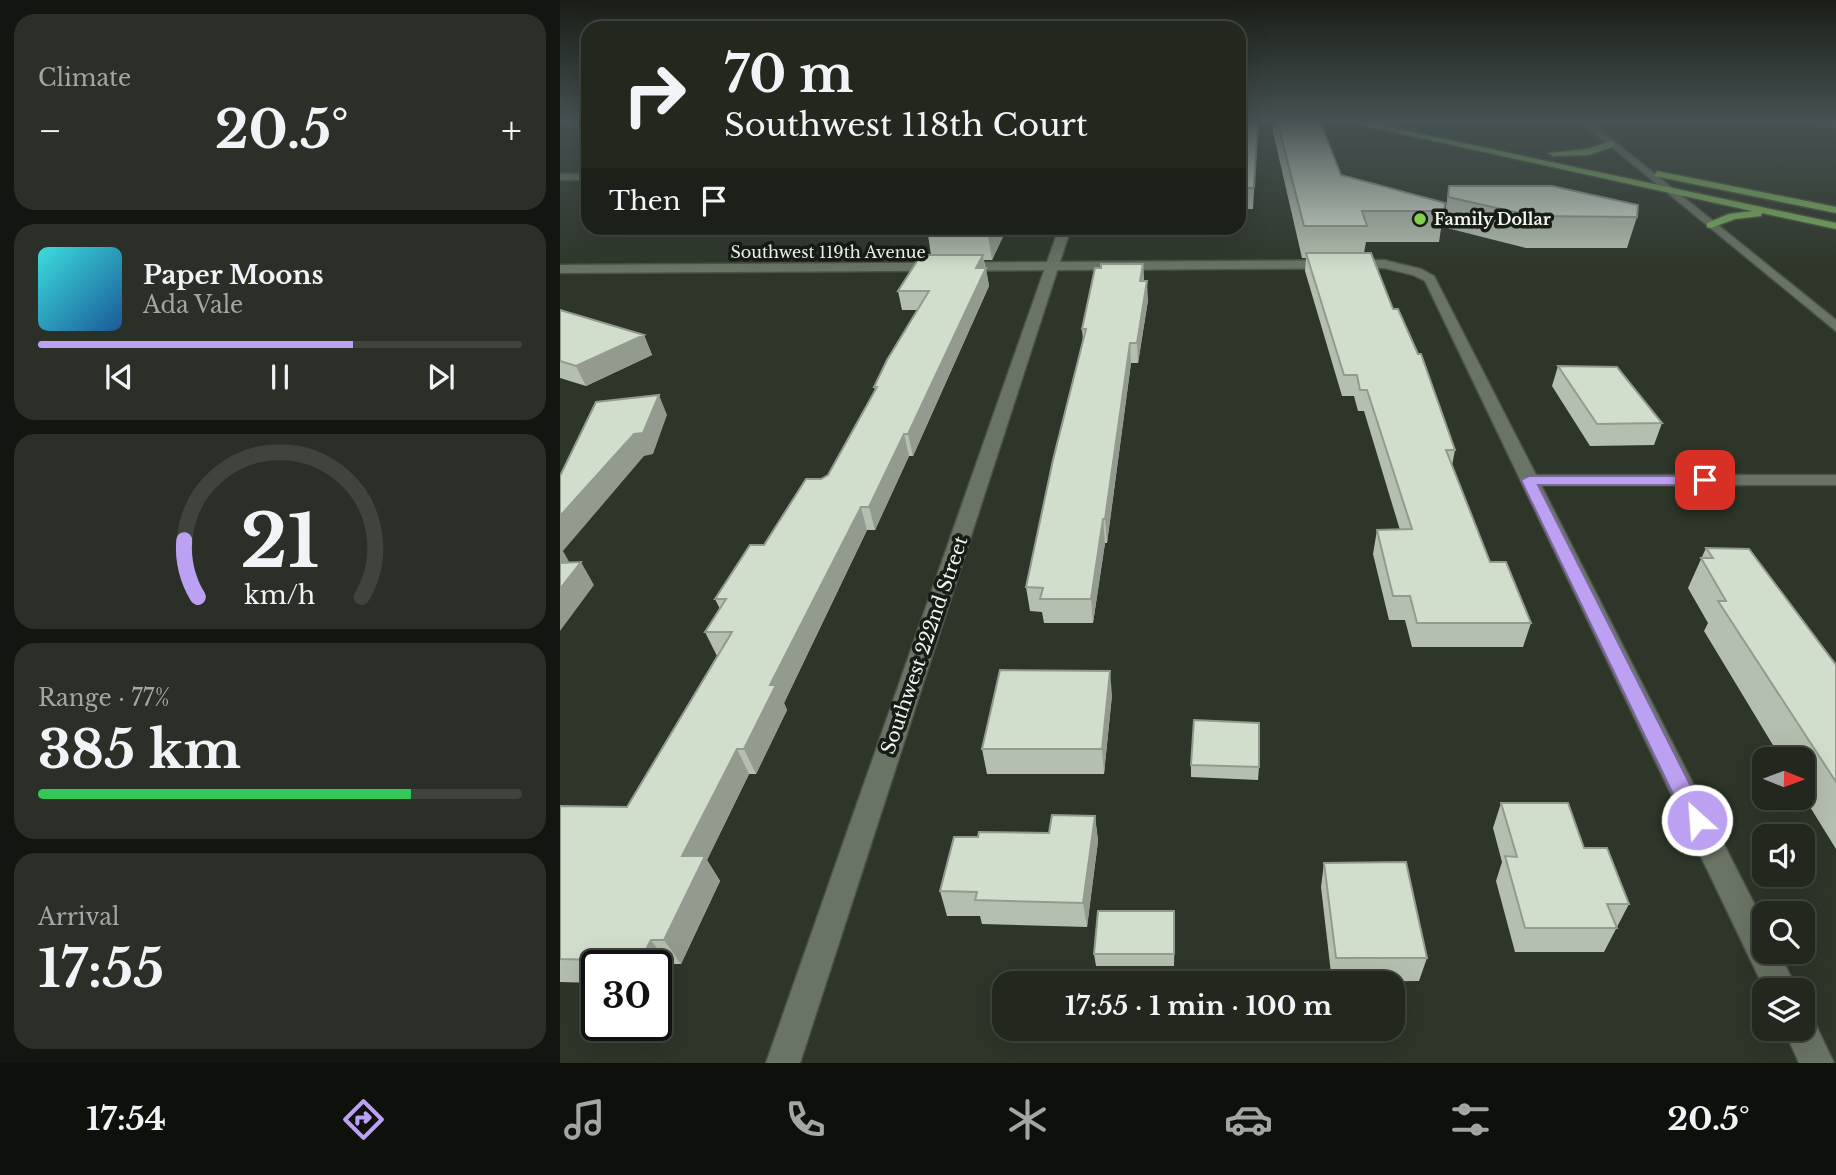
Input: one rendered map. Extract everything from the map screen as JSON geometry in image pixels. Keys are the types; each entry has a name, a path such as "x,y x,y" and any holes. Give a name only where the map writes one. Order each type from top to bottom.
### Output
{"highway":[{"path":"1579,171 1836,226"},
{"path":"1617,171 1647,172"},
{"path":"1640,171 1836,210"},
{"path":"1669,190 1716,192 1836,217"},
{"path":"1712,225 1733,216 1778,214"}],"street":[{"path":"1647,172 1836,327"},
{"path":"560,177 581,177"},
{"name":"Southwest 222nd Street","path":"783,1063 1063,235"},
{"name":"Southwest 119th Avenue","path":"560,268 1384,264 1417,272 1430,279 1529,480"},
{"path":"1775,978 1529,480 1836,480"},
{"path":"1806,1041 1817,1063"}],"building":[{"path":"1246,171 1255,171 1254,188 1246,188"},
{"path":"1290,171 1339,171 1341,175 1445,203 1444,211 1362,211 1367,226 1304,226"},
{"path":"1449,186 1552,186 1638,205 1637,217 1533,216 1448,197"},
{"path":"1306,253 1371,253 1393,309 1398,309 1418,354 1421,354 1455,450 1446,450 1490,562 1506,562 1531,623 1417,623 1410,596 1393,596 1377,530 1412,529 1367,390 1360,390 1357,375 1344,375"},
{"path":"921,255 983,255 976,268 986,268 908,434 904,434 869,507 861,507 770,685 776,685 744,749 737,749 682,856 705,856 664,940 651,940 646,950 581,950 581,960 560,959 560,806 627,807 732,632 705,632 726,599 715,599 750,545 764,545 806,479 821,479 828,475 877,387 874,387 887,360 929,291 898,291"},
{"path":"1101,264 1143,264 1140,281 1147,281 1137,343 1130,343 1091,599 1040,599 1043,588 1026,587 1053,460 1086,329 1082,329 1095,268 1101,268"},
{"path":"560,310 644,335 576,366 560,361"},
{"path":"1558,366 1617,367 1662,423 1597,424"},
{"path":"659,395 643,433 634,434 560,516 560,476 596,402"},
{"path":"1706,548 1749,549 1836,665 1836,782 1718,601 1726,601 1701,558 1713,558"},
{"path":"581,562 560,589 560,563"},
{"path":"1000,670 1110,671 1102,749 982,749"},
{"path":"1194,720 1259,723 1259,767 1191,765"},
{"path":"1501,803 1568,803 1584,848 1607,848 1629,904 1607,904 1617,928 1525,928 1505,856 1517,857"},
{"path":"1052,815 1095,816 1083,903 975,900 977,892 940,891 954,837 978,837 979,832 1049,833"},
{"path":"1406,862 1427,958 1336,958 1324,863"},
{"path":"1098,911 1174,911 1174,954 1094,954"}],"place":[{"name":"Family Dollar","path":"1420,219"}],"route":[{"path":"1697,820 1529,480 1705,480"}]}
